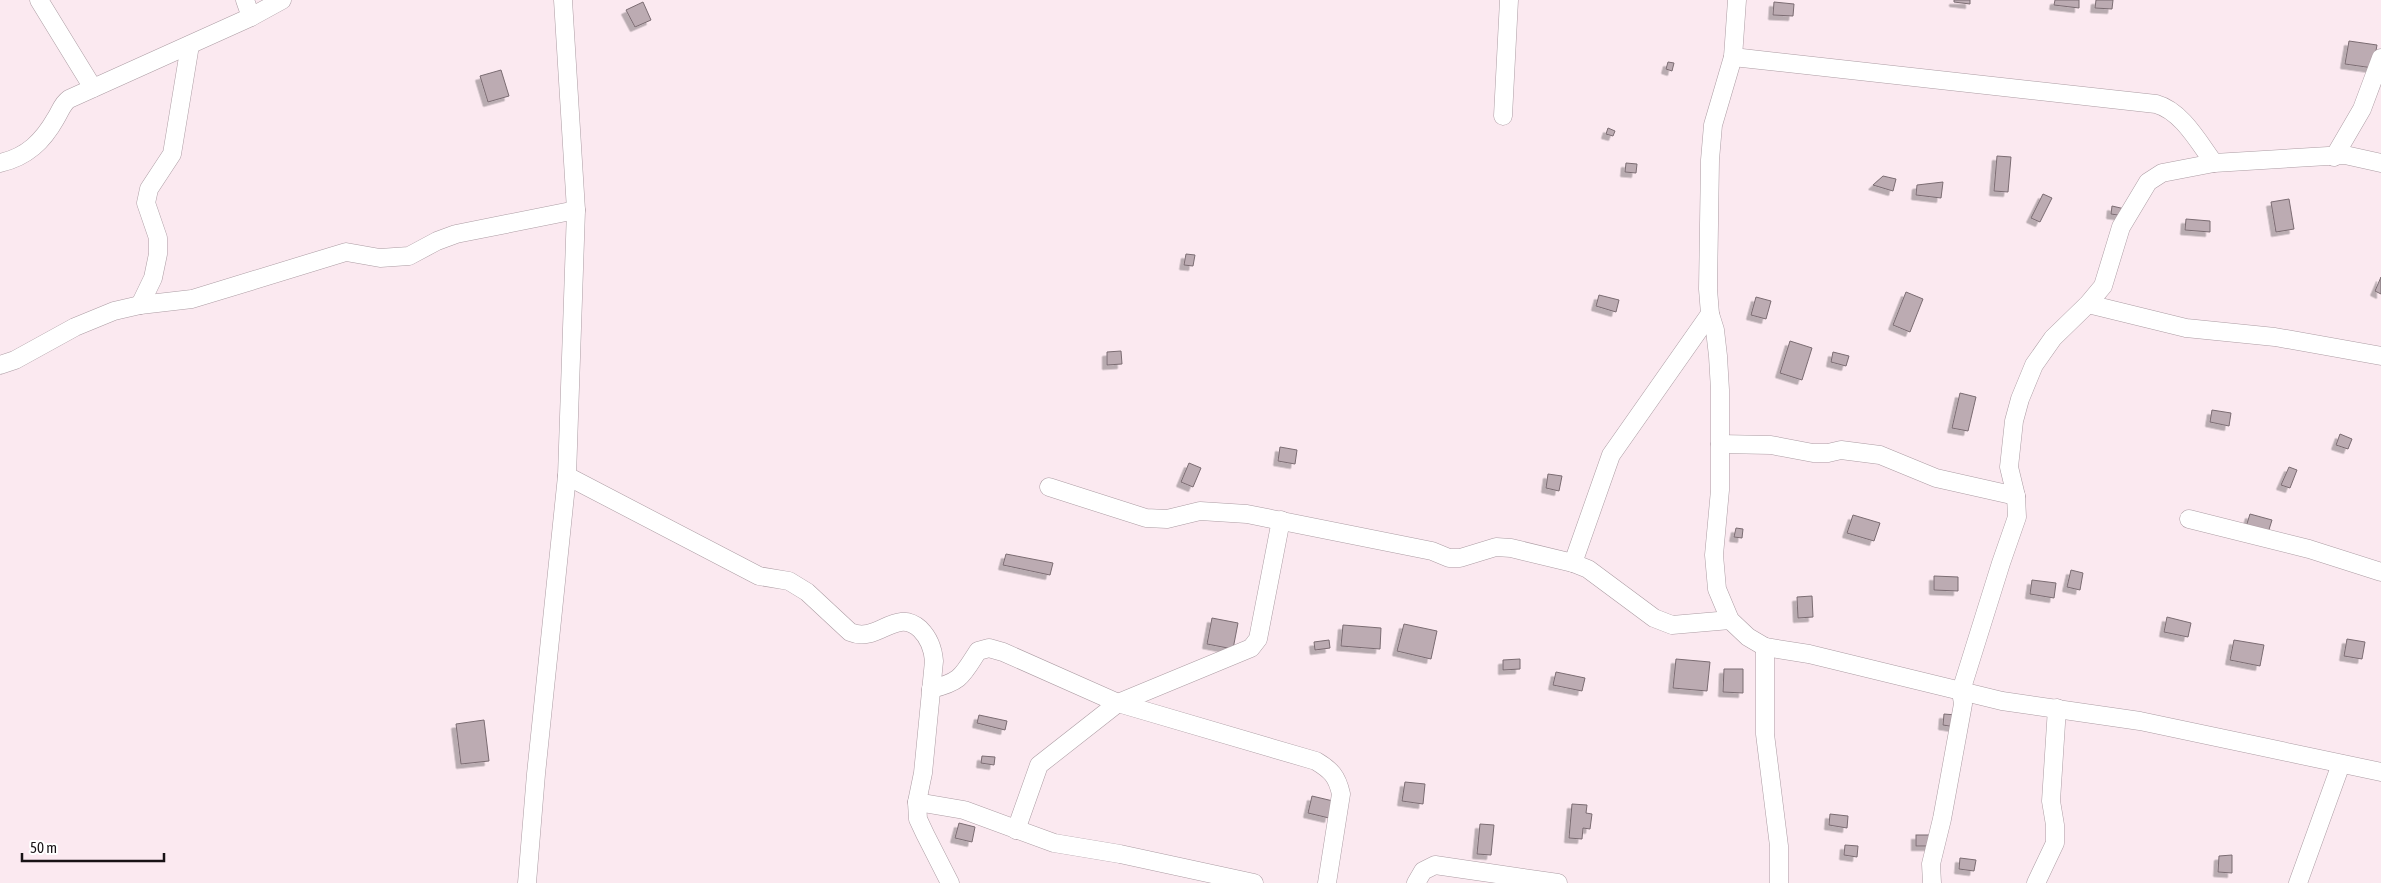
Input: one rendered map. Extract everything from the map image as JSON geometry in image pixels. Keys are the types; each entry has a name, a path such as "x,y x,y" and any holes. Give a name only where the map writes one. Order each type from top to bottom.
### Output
{"street":[{"path":"39,0 93,88"},
{"path":"246,0 251,17"},
{"path":"0,163 28,153 42,140 58,116 62,104 93,88 251,17 282,0"},
{"path":"527,883 536,774 567,476 576,210 563,0"},
{"path":"1503,116 1508,0"},
{"path":"1738,0 1733,57 1713,125 1710,160 1708,289 1710,314 1715,330 1718,356 1720,444 1720,490 1714,555 1717,590 1730,620 1748,637 1765,647 1809,654 2002,701 2140,722 2381,772"},
{"path":"140,305 153,278 158,254 158,238 146,203 149,189 172,154 190,44"},
{"path":"1733,57 2156,104 2167,107 2179,117 2214,163"},
{"path":"2334,157 2362,109 2381,58"},
{"path":"1932,883 1931,864 1942,820 1963,704 1962,691 2000,563 2017,517 2016,496 2009,467 2014,421 2020,399 2034,365 2053,338 2088,304 2103,286 2121,227 2148,182 2162,173 2214,163 2345,155 2381,163"},
{"path":"0,366 92,319 140,305 192,299 346,252 380,258 409,256 437,240 456,234 576,210"},
{"path":"2088,304 2186,328 2275,337 2381,356"},
{"path":"1573,563 1611,455 1710,314"},
{"path":"1720,444 1771,445 1813,453 1828,454 1841,450 1880,455 1936,478 2016,496"},
{"path":"567,476 759,576 789,580 807,592 850,632 859,636 867,635 902,620 912,622 924,634 933,648 934,661 923,773 917,802 918,819 950,883"},
{"path":"1049,487 1146,518 1167,519 1200,511 1248,514 1432,550 1449,558 1460,558 1496,547 1511,548 1573,563 1588,569 1654,618 1672,625 1730,620"},
{"path":"2189,519 2309,549 2381,572"},
{"path":"1016,830 1039,765 1118,703 1251,648 1258,639 1281,520"},
{"path":"1765,647 1765,734 1779,846 1778,883"},
{"path":"931,689 952,684 962,676 978,651 989,648 1003,652 1118,703 1316,761 1332,770 1338,781 1340,794 1327,883"},
{"path":"2036,883 2055,843 2055,826 2050,801 2057,708"},
{"path":"2298,883 2341,764"},
{"path":"917,802 964,810 1054,843 1120,854 1254,883"},
{"path":"1416,883 1423,871 1435,865 1558,883"}],"building":[{"path":"1954,0 1970,0 1970,4 1954,2"},
{"path":"2055,0 2079,0 2079,8 2054,5"},
{"path":"2096,0 2113,0 2112,9 2095,8"},
{"path":"643,2 651,20 635,27 626,10"},
{"path":"1774,2 1794,4 1793,16 1773,15"},
{"path":"2349,41 2377,45 2373,68 2345,64"},
{"path":"1668,62 1674,63 1672,71 1666,69"},
{"path":"501,70 509,96 488,102 480,76"},
{"path":"1608,128 1615,131 1613,136 1606,134"},
{"path":"1997,156 2011,157 2008,192 1994,191"},
{"path":"1626,163 1637,164 1636,173 1625,172"},
{"path":"1883,176 1896,179 1893,191 1873,185"},
{"path":"1943,182 1941,198 1916,195 1917,185"},
{"path":"2043,194 2052,198 2040,222 2031,218"},
{"path":"2289,199 2294,229 2276,232 2271,202"},
{"path":"2112,206 2125,209 2124,216 2111,214"},
{"path":"2186,219 2210,221 2210,232 2185,230"},
{"path":"1186,254 1195,255 1193,266 1184,265"},
{"path":"2381,277 2381,294 2375,291"},
{"path":"1906,292 1923,299 1910,332 1893,325"},
{"path":"1599,295 1619,300 1616,312 1596,306"},
{"path":"1756,297 1771,301 1766,319 1751,315"},
{"path":"1790,341 1812,348 1802,380 1780,373"},
{"path":"1121,351 1122,364 1107,365 1107,352"},
{"path":"1833,352 1849,356 1846,366 1831,362"},
{"path":"1960,393 1976,397 1968,431 1952,428"},
{"path":"2212,410 2231,413 2229,426 2210,422"},
{"path":"2340,434 2352,439 2348,449 2336,445"},
{"path":"1280,447 1297,450 1295,464 1278,461"},
{"path":"1189,463 1201,468 1193,487 1181,482"},
{"path":"2289,467 2297,470 2290,488 2281,485"},
{"path":"1548,474 1562,476 1559,491 1546,488"},
{"path":"2250,514 2272,520 2267,536 2245,530"},
{"path":"1853,515 1880,523 1874,541 1847,533"},
{"path":"1736,528 1743,529 1742,538 1734,537"},
{"path":"1006,554 1053,563 1050,575 1003,565"},
{"path":"2071,570 2083,573 2080,590 2067,587"},
{"path":"1934,576 1958,577 1958,591 1934,590"},
{"path":"2032,580 2056,583 2054,598 2030,594"},
{"path":"1812,596 1813,617 1798,618 1797,597"},
{"path":"2167,617 2191,623 2188,637 2164,632"},
{"path":"1212,618 1238,623 1233,649 1207,644"},
{"path":"1404,624 1437,631 1431,659 1397,651"},
{"path":"1343,625 1381,628 1380,649 1341,646"},
{"path":"2347,639 2365,642 2362,659 2344,656"},
{"path":"1329,640 1330,648 1315,650 1314,642"},
{"path":"2234,640 2264,645 2260,666 2230,660"},
{"path":"1520,659 1520,669 1503,670 1503,660"},
{"path":"1676,659 1710,662 1707,691 1673,688"},
{"path":"1724,669 1743,669 1743,693 1723,692"},
{"path":"1556,672 1585,678 1582,691 1553,685"},
{"path":"1944,714 1956,715 1955,727 1943,725"},
{"path":"979,715 1007,721 1005,730 977,723"},
{"path":"484,720 489,761 461,764 456,724"},
{"path":"982,756 995,757 994,765 981,763"},
{"path":"1405,782 1425,784 1423,804 1402,801"},
{"path":"1312,796 1333,801 1329,818 1308,813"},
{"path":"1572,804 1587,805 1586,813 1592,814 1590,829 1583,828 1582,839 1569,838"},
{"path":"1830,814 1848,816 1847,828 1829,825"},
{"path":"959,823 975,827 972,842 955,838"},
{"path":"1480,824 1494,825 1491,855 1477,854"},
{"path":"1916,835 1930,835 1930,846 1916,846"},
{"path":"1845,845 1858,846 1857,857 1844,855"},
{"path":"2232,855 2232,873 2218,872 2219,856"},
{"path":"1960,858 1976,860 1974,871 1959,869"}]}
